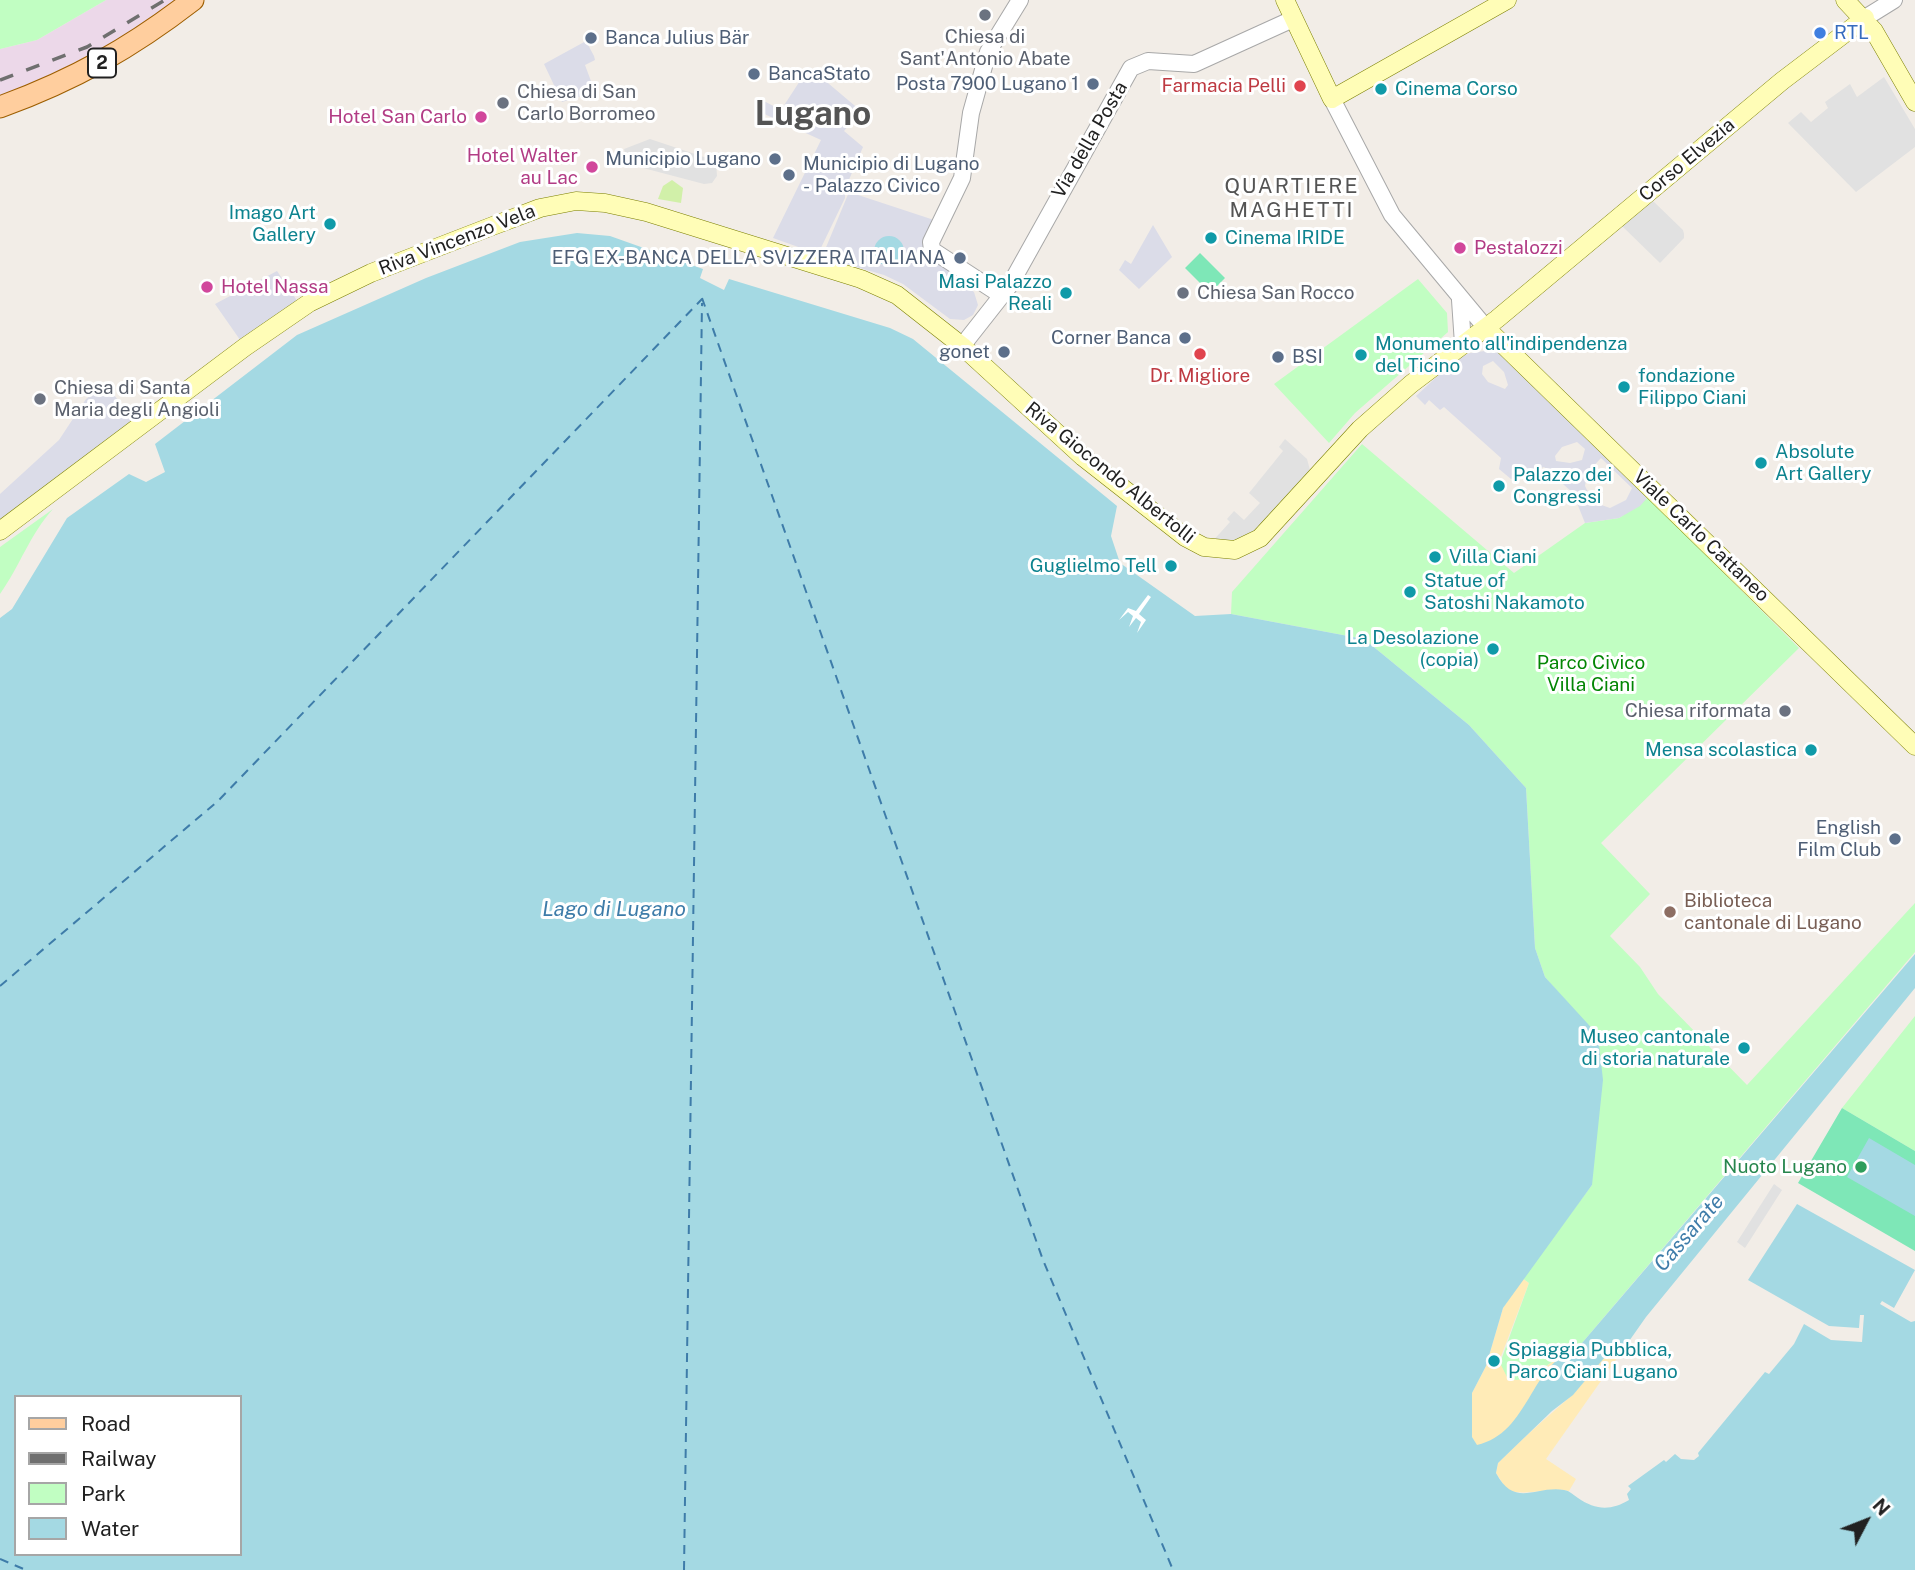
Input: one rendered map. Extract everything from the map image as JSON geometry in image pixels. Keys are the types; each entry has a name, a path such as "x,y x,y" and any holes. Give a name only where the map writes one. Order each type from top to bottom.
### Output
{"main road":[{"name":"2","path":"0,107 60,84 110,59 193,0"},
{"path":"1285,0 1332,99 1507,0"},
{"path":"1845,0 1865,18 1915,102"},
{"name":"Corso Elvezia","path":"1326,465 1360,429 1486,328 1782,81 1865,18"},
{"name":"Riva Vincenzo Vela","path":"0,531 245,347 309,303 371,274 555,204 593,202 625,207 861,279 897,295 962,346"},
{"name":"Viale Carlo Cattaneo","path":"1486,328 1915,746"},
{"name":"Riva Giocondo Albertolli","path":"962,346 1083,457 1185,537 1204,547 1235,550 1252,544 1271,527 1326,465"}],"street":[{"path":"1001,295 932,250 931,242 961,178 971,113 988,52 1020,0"},
{"name":"Corso Elvezia","path":"1865,18 1895,0"},
{"name":"Via della Posta","path":"962,346 1010,285 1131,68 1139,63 1194,64 1293,19"},
{"path":"1332,99 1375,187 1424,256 1486,328"},
{"path":"1460,300 1463,344"}],"shaded area":[{"path":"106,0 180,0 113,48 0,98 0,49 37,40"},
{"path":"586,41 595,60 585,65 595,92 562,102 544,64"},
{"path":"809,67 861,111 844,131 863,147 845,189 845,198 818,254 773,238 821,140 760,112 762,100 781,110"},
{"path":"1884,77 1915,129 1915,147 1856,192 1788,123 1801,112 1811,122 1828,108 1825,102 1850,84 1857,97"},
{"path":"650,139 716,161 717,176 712,183 704,184 628,164 624,149"},
{"path":"849,192 934,220 930,256 974,292 978,305 973,315 964,320 950,319 903,284 884,275 822,257"},
{"path":"1653,201 1684,234 1684,238 1660,263 1622,226"},
{"path":"1153,225 1172,257 1139,289 1119,270 1125,260 1131,264"},
{"path":"277,271 302,308 245,347 215,304"},
{"path":"1492,350 1500,353 1648,497 1640,506 1619,518 1585,523 1573,493 1544,467 1511,479 1499,469 1501,458 1444,407 1440,410 1429,400 1425,405 1416,396 1456,359 1470,353","holes":["1493,361 1504,372 1508,385 1505,389 1488,382 1482,374 1483,366","1577,442 1585,449 1582,460 1570,463 1556,461 1555,456 1562,447","1601,458 1632,488 1626,500 1610,508 1593,502 1585,486 1587,473"]},
{"path":"106,384 134,422 0,522 0,494 59,440 86,399"},
{"path":"1285,439 1307,459 1310,470 1252,534 1242,540 1210,544 1230,522 1227,519 1234,511 1244,520 1260,503 1249,493 1283,451 1279,447"},
{"path":"1774,1184 1782,1190 1745,1248 1737,1242"}],"green space":[{"path":"0,0 106,0 37,40 0,49"},
{"path":"672,180 683,188 681,203 658,199 663,186"},
{"path":"1200,253 1225,278 1210,293 1185,268"},
{"path":"1418,279 1447,313 1448,332 1355,413 1329,443 1274,384"},
{"name":"Parco Civico Villa Ciani","path":"1362,444 1514,573 1585,523 1619,518 1648,497 1799,648 1601,843 1650,894 1610,936 1640,967 1658,994 1747,1085 1915,903 1915,952 1576,1350 1559,1357 1529,1378 1516,1380 1507,1377 1500,1363 1529,1283 1522,1278 1592,1185 1568,1004 1545,977 1535,948 1526,788 1469,725 1364,639 1231,614 1232,592"},
{"path":"53,509 38,529 0,594 0,547"},
{"path":"1915,1016 1915,1151 1842,1108"},
{"name":"Nuoto Lugano","path":"1842,1108 1915,1151 1915,1251 1798,1183"}],"sand":[{"name":"Spiaggia Pubblica, Parco Ciani Lugano","path":"1522,1278 1529,1283 1500,1359 1516,1380 1534,1375 1559,1357 1513,1425 1495,1439 1477,1446 1472,1437 1472,1393 1486,1366 1503,1308"},
{"path":"1613,1353 1620,1354 1546,1459 1576,1479 1569,1491 1507,1490 1496,1473 1498,1463 1576,1391 1595,1366"}],"water":[{"name":"Lago di Lugano","path":"577,233 610,236 703,269 700,278 724,290 729,279 890,328 913,339 1117,506 1111,536 1120,563 1195,616 1231,614 1364,639 1469,725 1526,788 1535,948 1545,977 1598,1035 1603,1080 1592,1185 1503,1308 1486,1366 1472,1393 1472,1437 1477,1445 1495,1438 1508,1427 1549,1369 1561,1357 1576,1350 1915,954 1915,988 1646,1317 1620,1354 1605,1357 1573,1395 1552,1411 1498,1463 1496,1473 1503,1484 1518,1493 1564,1490 1591,1505 1603,1508 1616,1506 1629,1500 1627,1494 1631,1489 1628,1486 1664,1460 1666,1462 1675,1454 1681,1459 1694,1460 1699,1456 1698,1453 1765,1372 1769,1374 1794,1344 1804,1324 1831,1340 1862,1342 1864,1315 1860,1315 1859,1328 1829,1326 1748,1280 1797,1204 1915,1270 1894,1308 1882,1301 1880,1304 1911,1322 1915,1321 1915,1570 0,1570 0,618 12,609 67,518 129,474 146,482 165,472 155,444 297,335 426,278 520,242"},
{"path":"889,236 899,241 904,251 899,261 889,266 879,261 874,251 879,241"},
{"path":"1869,1138 1915,1165 1915,1216 1847,1177"}],"pier":[{"path":"1148,595 1151,597 1139,614 1146,620 1137,633 1141,622 1136,618 1129,627 1133,616 1128,612 1119,620 1128,608 1136,611"}],"ferry route":[{"path":"702,298 1043,1260 1173,1570"},
{"path":"0,986 218,801 702,299"},
{"path":"684,1570 702,303"},
{"path":"0,1559 26,1570"}],"railway":[{"path":"0,80 87,47 165,0"}],"place":[{"name":"Chiesa di Sant'Antonio Abate","path":"985,15"},
{"name":"RTL","path":"1820,33"},
{"name":"Banca Julius Bär","path":"591,38"},
{"name":"BancaStato","path":"754,74"},
{"name":"Posta 7900 Lugano 1","path":"1093,84"},
{"name":"Farmacia Pelli","path":"1300,86"},
{"name":"Cinema Corso","path":"1381,89"},
{"name":"Chiesa di San Carlo Borromeo","path":"503,103"},
{"name":"Hotel San Carlo","path":"481,117"},
{"name":"Municipio Lugano","path":"775,159"},
{"name":"Hotel Walter au Lac","path":"592,167"},
{"name":"Municipio di Lugano - Palazzo Civico","path":"789,175"},
{"name":"Imago Art Gallery","path":"330,224"},
{"name":"Cinema IRIDE","path":"1211,238"},
{"name":"Pestalozzi","path":"1460,248"},
{"name":"EFG EX-BANCA DELLA SVIZZERA ITALIANA","path":"960,258"},
{"name":"Hotel Nassa","path":"207,287"},
{"name":"Masi Palazzo Reali","path":"1066,293"},
{"name":"Chiesa San Rocco","path":"1183,293"},
{"name":"Corner Banca","path":"1185,338"},
{"name":"gonet","path":"1004,352"},
{"name":"Dr. Migliore","path":"1200,354"},
{"name":"Monumento all'indipendenza del Ticino","path":"1361,355"},
{"name":"BSI","path":"1278,357"},
{"name":"fondazione Filippo Ciani","path":"1624,387"},
{"name":"Chiesa di Santa Maria degli Angioli","path":"40,399"},
{"name":"Absolute Art Gallery","path":"1761,463"},
{"name":"Palazzo dei Congressi","path":"1499,486"},
{"name":"Villa Ciani","path":"1435,557"},
{"name":"Guglielmo Tell","path":"1171,566"},
{"name":"Statue of Satoshi Nakamoto","path":"1410,592"},
{"name":"La Desolazione (copia)","path":"1493,649"},
{"name":"Chiesa riformata","path":"1785,711"},
{"name":"Mensa scolastica","path":"1811,750"},
{"name":"English Film Club","path":"1895,839"},
{"name":"Biblioteca cantonale di Lugano","path":"1670,912"},
{"name":"Museo cantonale di storia naturale","path":"1744,1048"},
{"name":"Nuoto Lugano","path":"1861,1167"},
{"name":"Spiaggia Pubblica, Parco Ciani Lugano","path":"1494,1361"}],"district":[{"name":"Lugano","path":"813,115"},
{"name":"QUARTIERE MAGHETTI","path":"1292,199"}],"water label":[{"name":"Cassarate","path":"1689,1233"}]}
